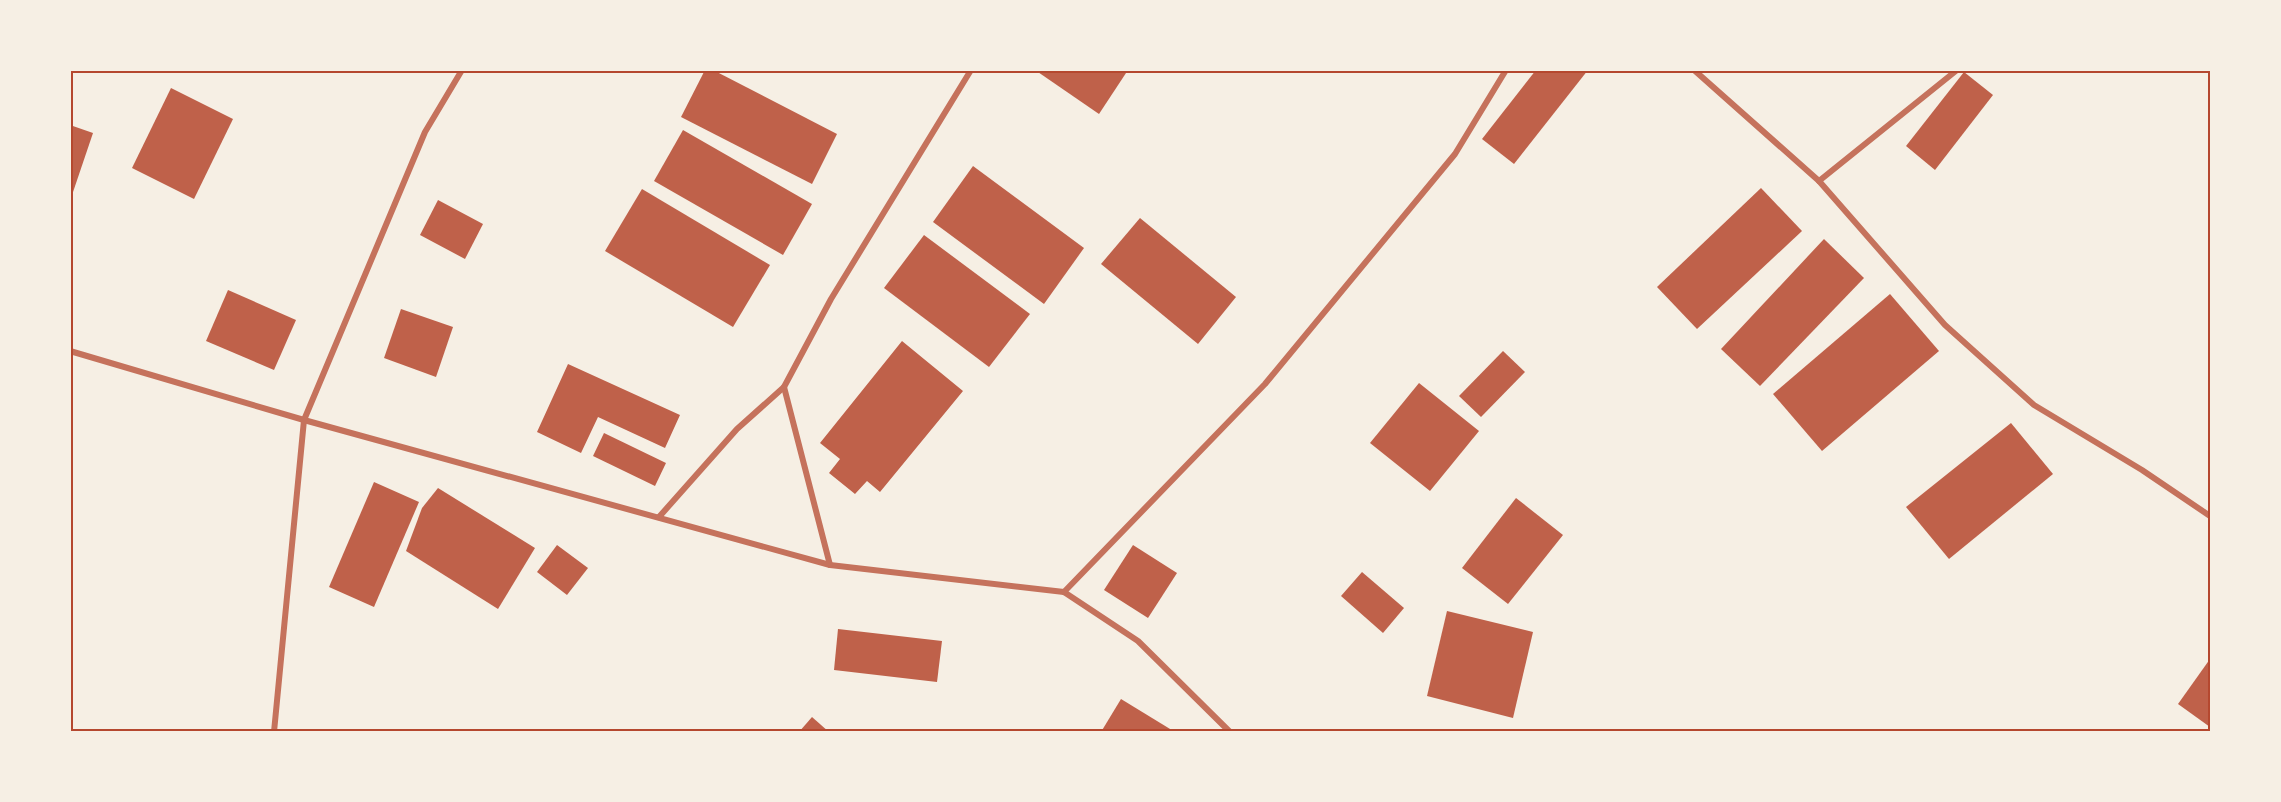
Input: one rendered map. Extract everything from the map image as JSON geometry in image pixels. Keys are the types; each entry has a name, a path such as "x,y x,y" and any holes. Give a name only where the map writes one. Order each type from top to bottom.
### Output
{"street":[{"path":"274,732 304,420 426,132 462,70"},
{"path":"659,517 737,429 784,387 831,299 971,70"},
{"path":"1064,592 1265,384 1455,154 1506,70"},
{"path":"1694,70 1819,181 1944,325 2034,405 2142,470 2211,516"},
{"path":"1819,181 1957,70"},
{"path":"70,351 304,420 830,566 1064,592 1138,641 1230,732"},
{"path":"784,387 830,566"}],"building":[{"path":"705,70 713,70 837,134 812,184 681,117"},
{"path":"1035,70 1128,70 1099,114"},
{"path":"1536,70 1588,70 1514,164 1482,139"},
{"path":"1964,72 1993,95 1935,170 1906,146"},
{"path":"171,88 233,119 194,199 132,168"},
{"path":"70,125 93,133 71,198 70,198"},
{"path":"683,130 812,204 783,255 654,181"},
{"path":"973,166 1084,248 1044,304 933,222"},
{"path":"1761,188 1802,231 1697,329 1657,287"},
{"path":"642,189 770,265 733,327 605,251"},
{"path":"438,200 483,224 465,259 420,235"},
{"path":"1140,218 1236,297 1198,344 1101,264"},
{"path":"924,235 1030,314 989,367 884,288"},
{"path":"1824,239 1864,278 1760,386 1721,349"},
{"path":"228,290 296,320 274,370 206,341"},
{"path":"1890,294 1939,351 1822,451 1773,394"},
{"path":"401,309 453,327 436,377 384,358"},
{"path":"902,341 963,391 880,492 867,481 855,494 829,473 840,459 820,443"},
{"path":"1503,351 1525,372 1481,417 1459,396"},
{"path":"568,364 680,415 665,448 598,417 581,453 537,432"},
{"path":"1419,383 1479,431 1430,491 1370,443"},
{"path":"2011,423 2053,474 1949,559 1906,507"},
{"path":"604,433 666,463 655,486 593,456"},
{"path":"374,482 419,502 374,607 329,587"},
{"path":"438,488 535,548 498,609 406,551 422,508"},
{"path":"1516,498 1563,535 1508,604 1462,568"},
{"path":"557,545 588,568 567,595 537,572"},
{"path":"1133,545 1177,573 1148,618 1104,590"},
{"path":"1362,572 1404,608 1383,633 1341,596"},
{"path":"1447,611 1533,632 1513,718 1427,696"},
{"path":"838,629 942,641 937,682 834,670"},
{"path":"2210,659 2210,727 2178,704"},
{"path":"1121,699 1175,732 1101,732"},
{"path":"812,717 829,732 799,732"}]}
